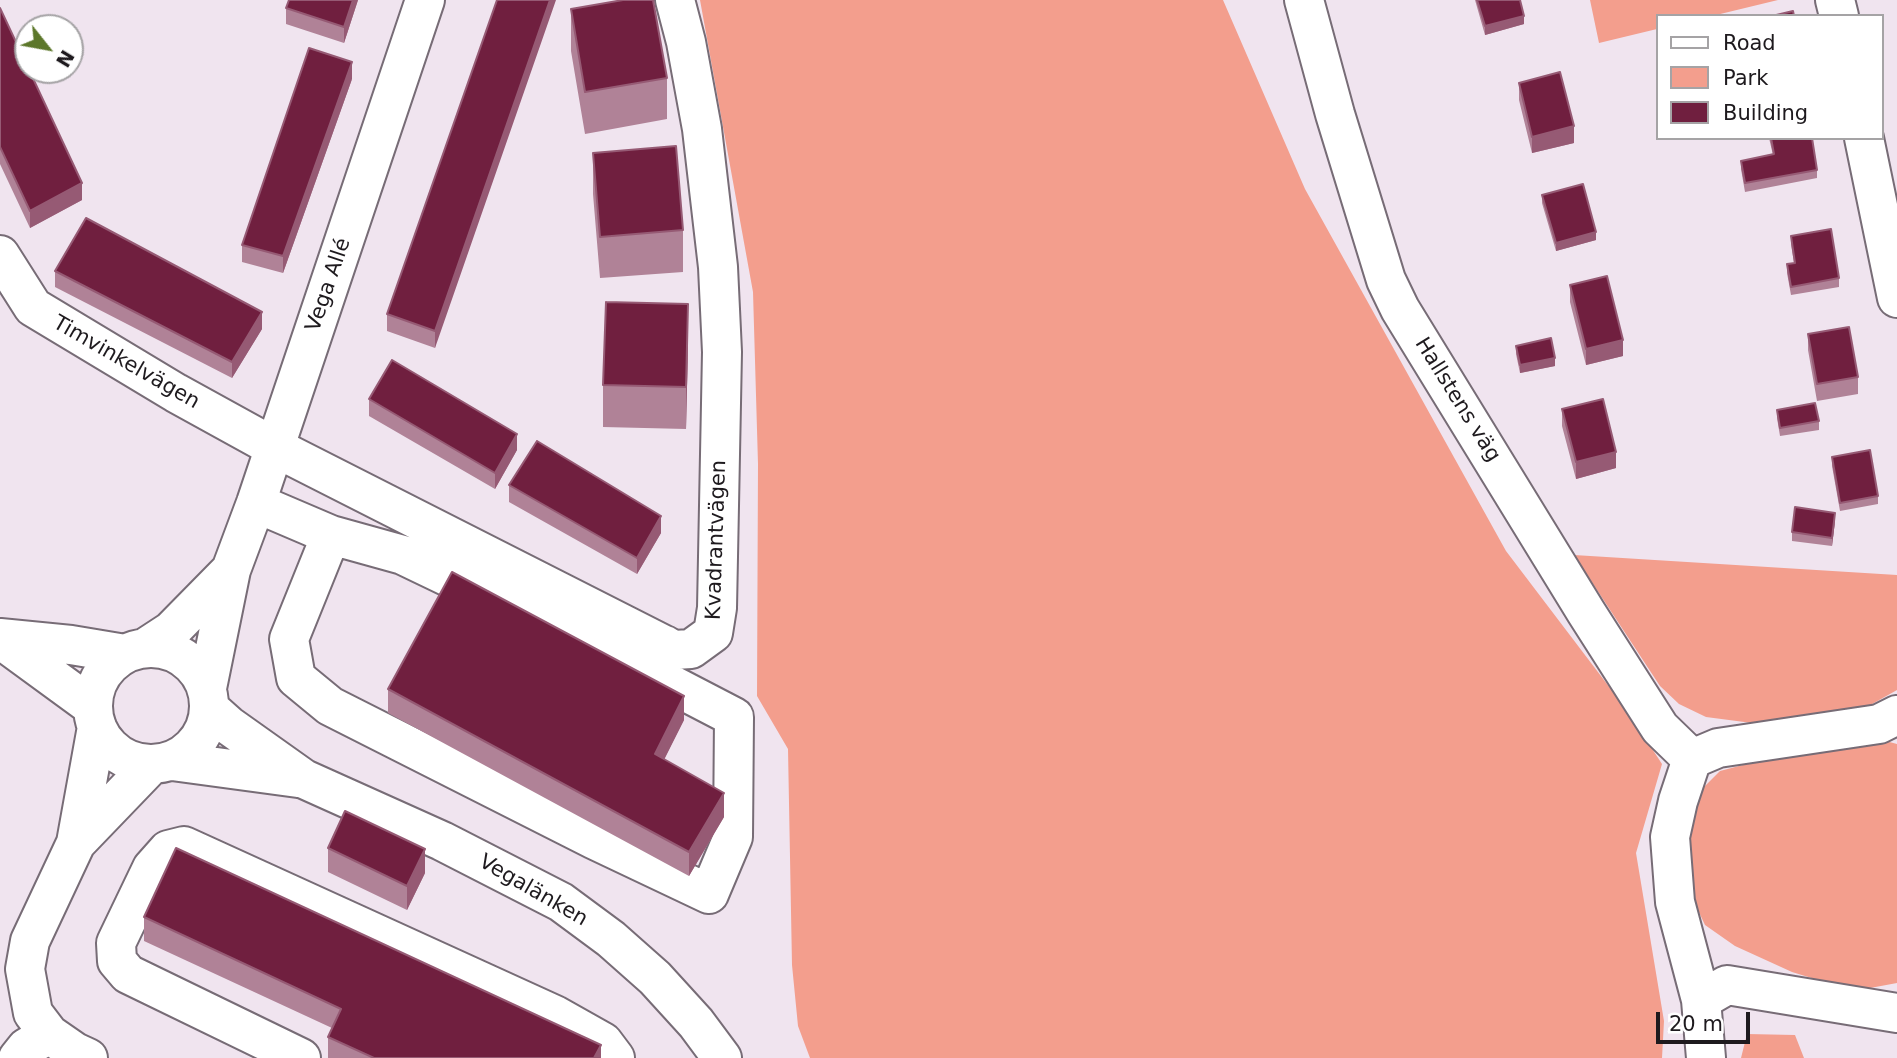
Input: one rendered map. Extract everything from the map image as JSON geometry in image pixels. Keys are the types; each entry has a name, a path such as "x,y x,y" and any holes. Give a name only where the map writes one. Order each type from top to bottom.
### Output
{"street":[{"name":"Vega Allé","path":"208,698 231,570 425,0"},
{"name":"Kvadrantvägen","path":"274,447 661,661 674,650 691,649 713,633 719,576 722,352 718,267 702,129 686,42 675,0"},
{"name":"Hallstens väg","path":"1304,0 1335,114 1386,280 1400,309 1660,728 1692,759"},
{"path":"1864,140 1897,298"},
{"name":"Timvinkelvägen","path":"0,255 33,307 113,356 274,447"},
{"path":"256,503 331,535 403,555 661,661 734,717 733,837 709,894 593,839 330,706 296,678 289,639 331,535"},
{"name":"Vega Allé","path":"135,651 171,631 231,570"},
{"path":"0,639 135,651 165,649 182,657 197,670 208,698 202,734 190,750 162,762 76,843"},
{"path":"0,639 95,717 108,744 123,757 162,762"},
{"path":"61,1048 14,989 25,969 30,941 76,843 98,683 109,666 135,651"},
{"name":"Vegalänken","path":"208,698 228,725 304,779 507,872 561,902 611,939 655,978 696,1023 722,1058"},
{"path":"1706,1058 1701,999 1675,902 1670,838 1678,801 1692,759 1718,748 1879,724 1897,715"},
{"name":"Vegalänken","path":"162,762 304,779"},
{"path":"301,1058 128,974 117,961 116,943 152,868 168,850 184,846 555,1014 603,1042 615,1058"},
{"path":"1701,999 1727,985 1897,1013"},
{"path":"18,1058 26,1048 61,1048"}],"green space":[{"path":"700,0 1223,0 1305,189 1506,551 1626,709 1662,764 1636,853 1664,1021 1662,1058 810,1058 798,1026 792,965 788,749 757,696 758,464 753,292"},
{"path":"1590,0 1778,0 1720,14 1656,14 1656,29 1599,43"},
{"path":"1574,555 1897,575 1897,690 1865,708 1752,723 1706,717 1679,704 1660,686"},
{"path":"1882,740 1897,744 1897,983 1854,991 1792,972 1735,946 1705,925 1689,891 1686,818 1702,789 1720,771 1758,761"},
{"path":"1747,1034 1795,1035 1804,1058 1741,1058"}],"building":[{"path":"289,0 353,0 344,27 286,8"},
{"path":"497,0 550,0 435,331 387,314"},
{"path":"623,0 653,0 667,78 585,92 571,9"},
{"path":"1477,0 1520,0 1524,16 1485,26"},
{"path":"0,8 14,38 14,84 36,84 82,183 30,211 0,147"},
{"path":"309,48 352,62 283,256 242,245"},
{"path":"1560,72 1574,126 1532,137 1519,83"},
{"path":"1771,140 1812,140 1817,170 1745,183 1741,161 1774,154"},
{"path":"676,146 683,230 600,237 593,153"},
{"path":"1583,184 1596,232 1556,243 1542,195"},
{"path":"86,218 262,312 232,362 55,271"},
{"path":"1831,229 1839,278 1791,287 1787,264 1795,263 1791,236"},
{"path":"1607,276 1623,340 1586,349 1570,285"},
{"path":"606,302 688,304 686,387 603,385"},
{"path":"1849,327 1858,377 1817,384 1808,334"},
{"path":"1551,338 1555,358 1520,365 1516,346"},
{"path":"392,360 517,434 495,473 369,399"},
{"path":"1603,399 1616,452 1576,462 1562,409"},
{"path":"1815,403 1819,421 1780,428 1777,410"},
{"path":"537,441 661,516 637,558 509,485"},
{"path":"1870,450 1878,496 1840,503 1832,457"},
{"path":"1795,507 1835,513 1832,538 1792,532"},
{"path":"452,572 684,696 655,754 724,793 689,852 388,689"},
{"path":"345,811 425,849 407,886 328,848"},
{"path":"176,848 601,1045 594,1058 374,1058 328,1037 341,1009 144,917"}]}
